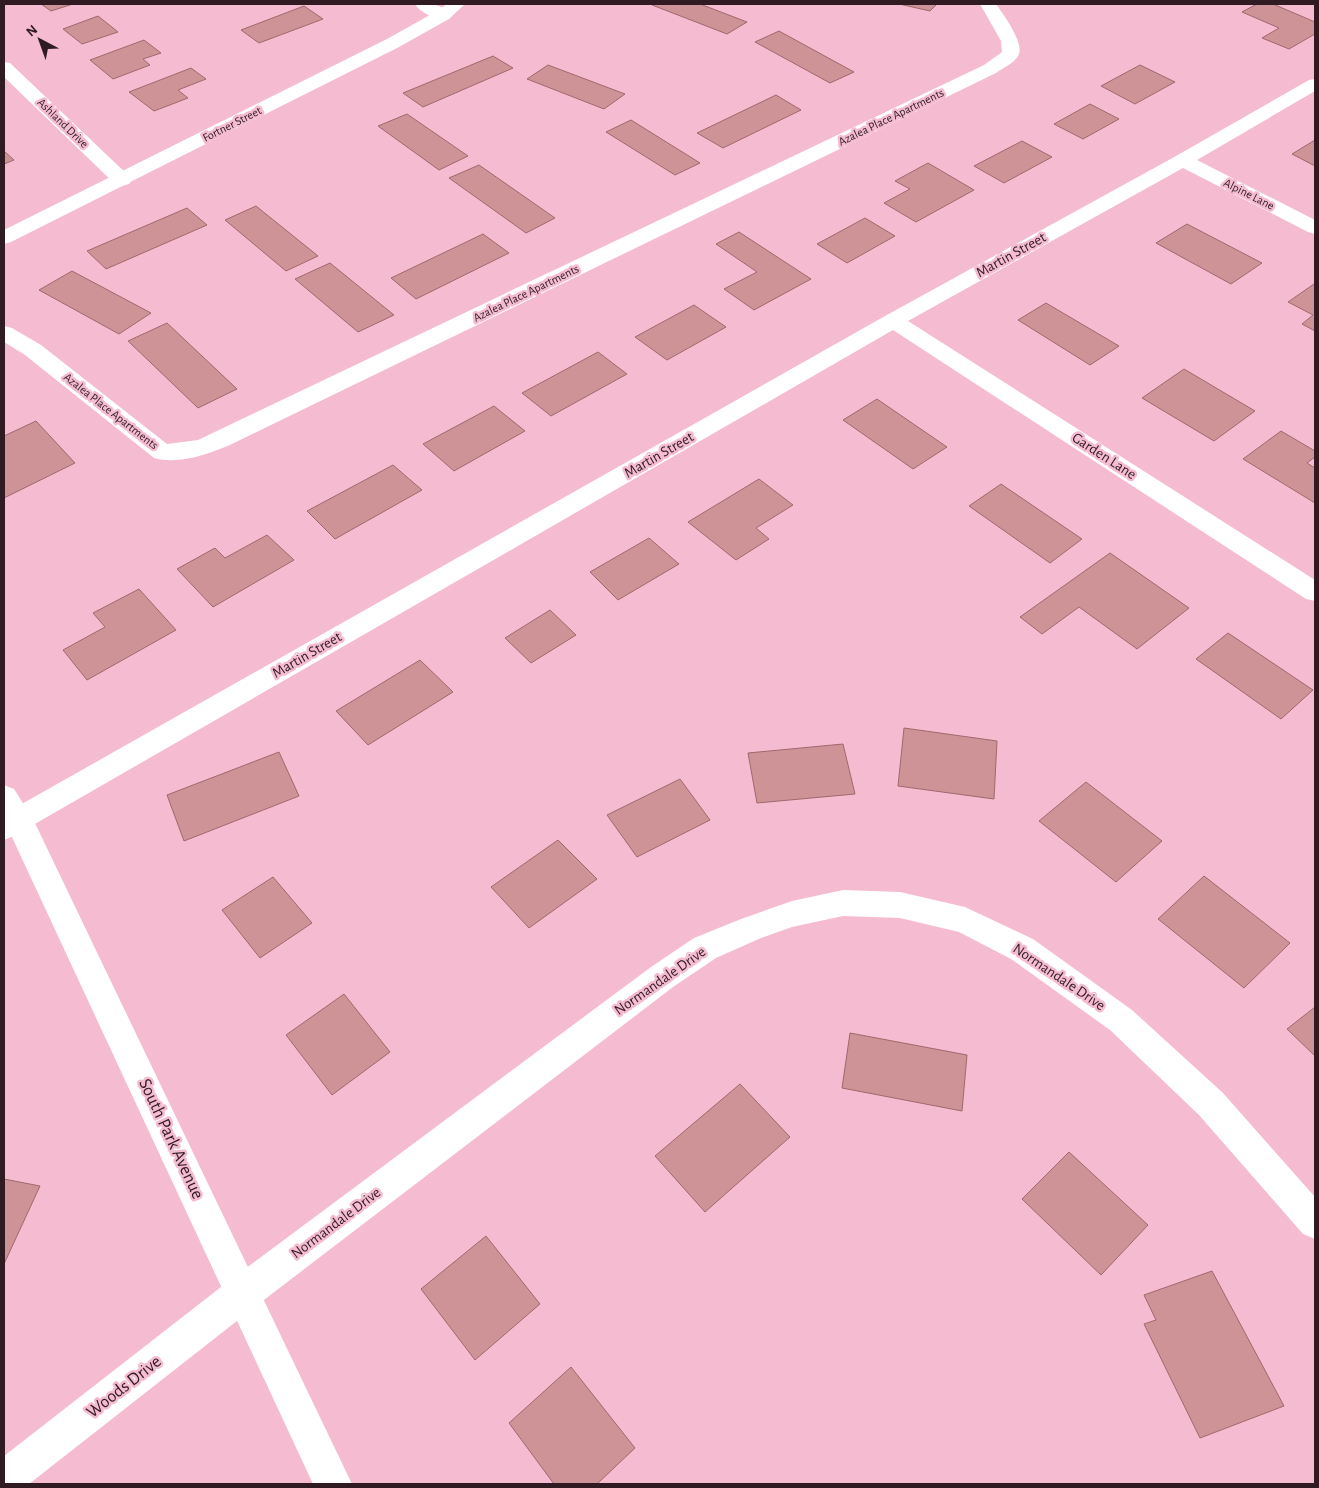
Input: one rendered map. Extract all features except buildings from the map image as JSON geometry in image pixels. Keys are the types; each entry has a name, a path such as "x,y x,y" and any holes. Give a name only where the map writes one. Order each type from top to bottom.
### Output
{"street":[{"path":"423,4 450,10"},
{"name":"Azalea Place Apartments","path":"4,333 33,350 162,452 201,448 260,422 1000,64 1011,54 1010,41 988,4"},
{"name":"Fortner Street","path":"4,238 393,44 450,10"},
{"name":"Ashland Drive","path":"4,67 122,180"},
{"name":"Martin Street","path":"9,815 1183,160 1315,84"},
{"name":"Alpine Lane","path":"1183,160 1315,228"},
{"name":"Garden Lane","path":"893,321 1315,592"},
{"name":"South Park Avenue","path":"9,815 243,1294 333,1484"},
{"name":"Normandale Drive","path":"243,1294 662,977 705,948 752,928 792,914 843,903 900,905 965,920 1022,949 1121,1020 1212,1104 1315,1222"},
{"name":"Woods Drive","path":"4,1480 243,1294"}]}
